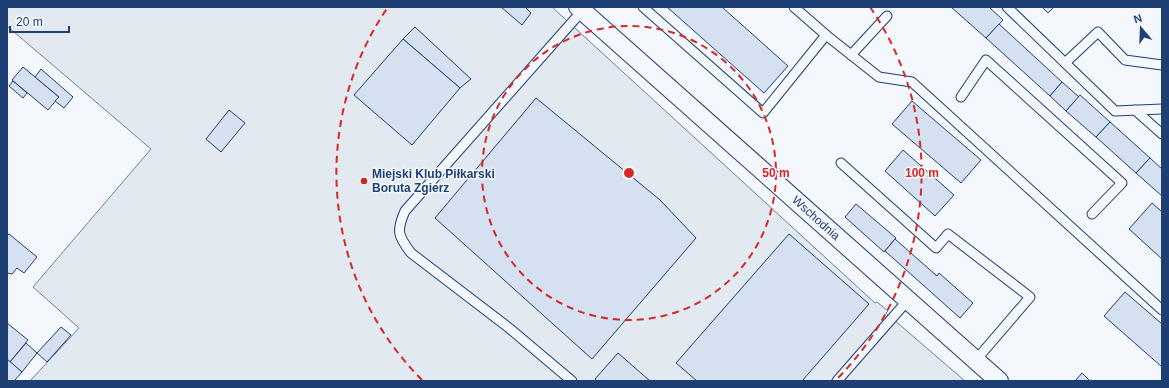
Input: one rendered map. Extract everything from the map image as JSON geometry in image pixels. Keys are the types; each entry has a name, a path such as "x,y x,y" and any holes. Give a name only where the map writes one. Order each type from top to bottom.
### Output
{"street":[{"name":"Wschodnia","path":"580,9 1000,381"}],"lane":[{"path":"642,7 763,113 826,35"},
{"path":"794,7 826,35 879,77 912,82 1162,310"},
{"path":"1007,7 1115,111 1162,109"},
{"path":"572,381 509,328 411,254 401,240 399,224 405,211 580,9"},
{"path":"851,55 887,16"},
{"path":"1065,63 1098,32 1125,60 1162,65"},
{"path":"961,97 986,60 1122,184 1092,214"},
{"path":"1135,110 1162,134"},
{"path":"841,163 936,248 948,234 1030,297 976,360"},
{"path":"837,381 908,300"}],"shaded area":[{"path":"7,7 552,7 875,303 877,302 888,311 886,313 965,381 30,381 79,328 33,287 151,149 7,26"}],"building":[{"path":"501,7 525,7 531,13 522,25"},
{"path":"667,7 722,7 788,66 764,93"},
{"path":"951,7 989,7 1003,20 986,38"},
{"path":"1042,7 1054,7 1048,13"},
{"path":"999,24 1062,82 1050,96 986,38"},
{"path":"415,27 471,79 460,88 403,39"},
{"path":"403,39 460,88 412,145 354,95"},
{"path":"23,67 59,97 48,110 12,80"},
{"path":"41,69 73,97 64,108 55,101 59,97 35,77"},
{"path":"13,81 27,93 23,98 9,86"},
{"path":"1062,82 1079,97 1066,111 1050,96"},
{"path":"1080,95 1110,122 1096,137 1066,111"},
{"path":"536,98 660,200 696,238 592,359 435,218"},
{"path":"912,101 981,160 961,183 892,124"},
{"path":"229,110 245,123 221,152 206,139"},
{"path":"1110,122 1150,158 1136,173 1096,137"},
{"path":"903,150 954,195 935,216 885,171"},
{"path":"1150,158 1162,169 1162,196 1136,173"},
{"path":"1152,203 1162,212 1162,259 1129,229"},
{"path":"856,204 896,238 884,252 845,217"},
{"path":"9,234 37,257 24,273 17,268 12,274 7,273 7,236"},
{"path":"789,234 869,304 802,381 697,381 676,363"},
{"path":"895,239 937,276 939,273 973,303 960,318 885,251"},
{"path":"1125,292 1162,324 1162,367 1104,316"},
{"path":"7,323 28,340 10,362 7,359"},
{"path":"61,327 71,335 47,362 37,353"},
{"path":"26,343 37,353 22,372 10,362"},
{"path":"618,353 650,381 597,381 595,379"},
{"path":"7,359 22,372 14,381 7,381"},
{"path":"1082,373 1090,381 1075,381"}],"place":[{"name":"Miejski Klub Piłkarski Boruta Zgierz","path":"364,181"}]}
